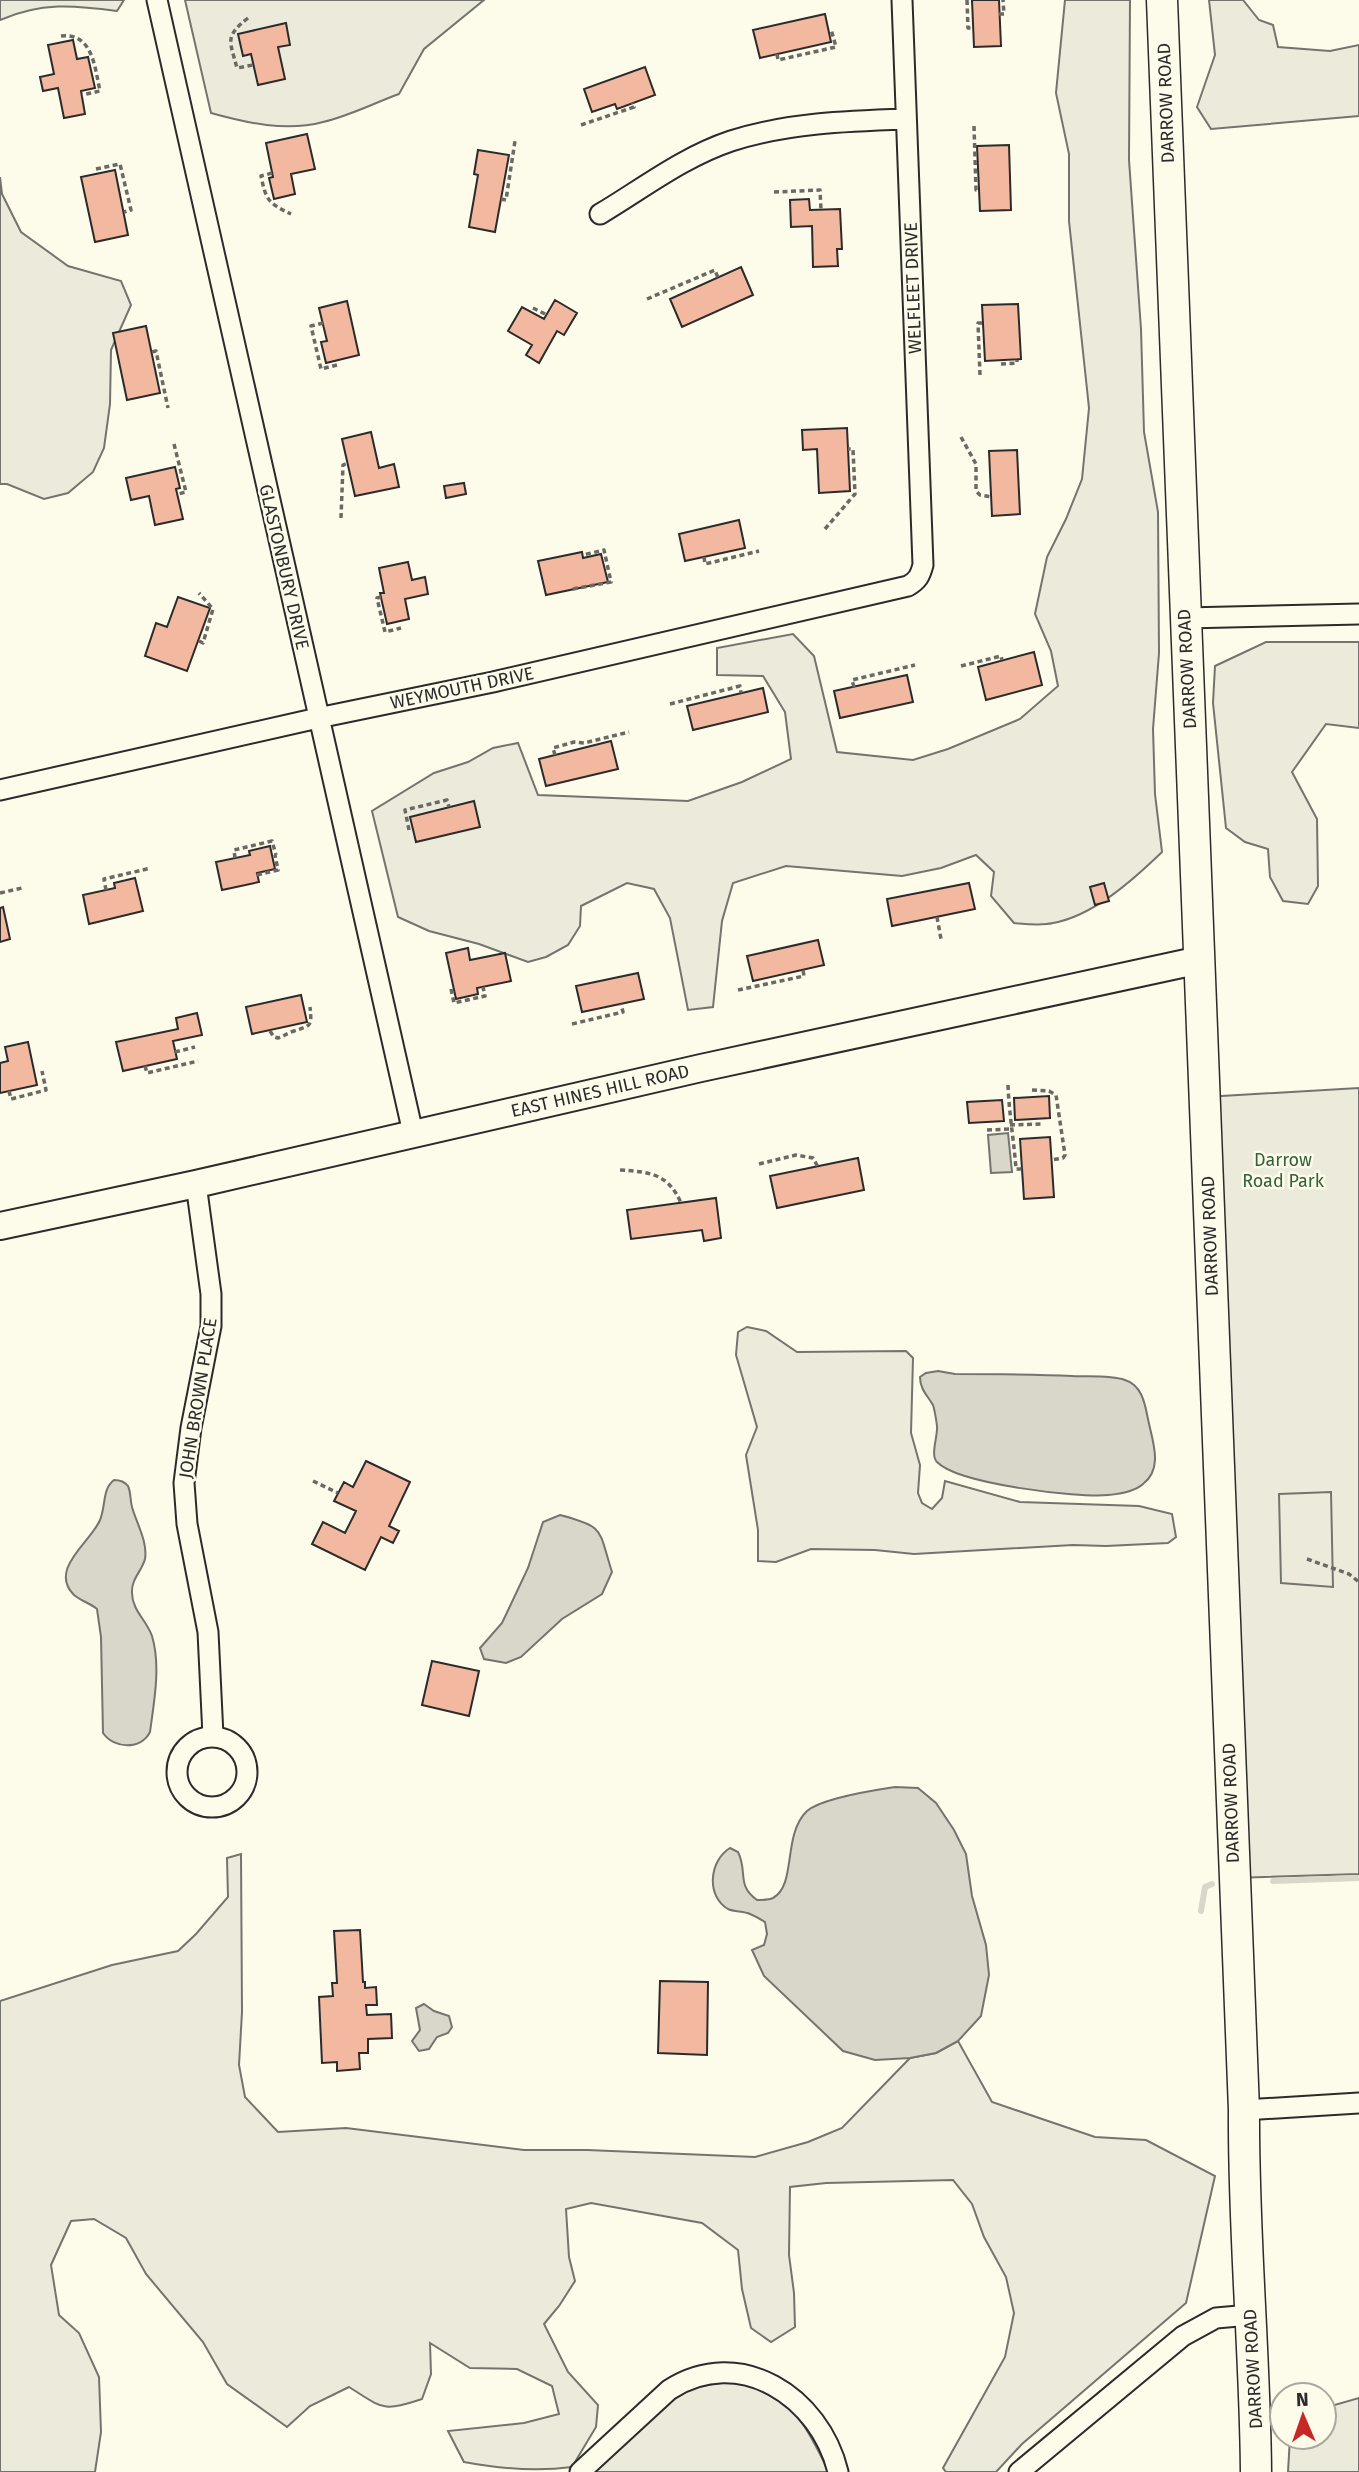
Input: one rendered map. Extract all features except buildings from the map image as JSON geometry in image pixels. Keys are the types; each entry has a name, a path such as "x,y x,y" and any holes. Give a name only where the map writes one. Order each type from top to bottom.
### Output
{"main road":[{"name":"DARROW ROAD","path":"1162,0 1250,2315 1256,2407 1256,2472"}],"street":[{"name":"GLASTONBURY DRIVE","path":"157,0 414,1133"},
{"name":"WELFLEET DRIVE","path":"902,0 923,565 920,576"},
{"path":"600,214 680,164 730,142 829,122 905,119"},
{"name":"WEYMOUTH DRIVE","path":"0,790 318,718 493,682 908,586 920,576"},
{"path":"1185,618 1359,614"},
{"name":"EAST HINES HILL ROAD","path":"0,1226 196,1184 701,1068 1200,960"},
{"name":"JOHN BROWN PLACE","path":"196,1184 211,1294 211,1326 191,1428 184,1483 187,1524 208,1632 213,1736"},
{"path":"1244,2110 1359,2103"},
{"path":"1019,2472 1183,2336 1216,2318 1250,2315"},
{"path":"580,2472 669,2390 693,2378 740,2374 761,2379 780,2388 801,2405 828,2442 838,2472"}],"path":[{"path":"967,0 968,29 973,28"},
{"path":"999,14 1004,14 1003,0"},
{"path":"248,18 233,30 230,36 237,68 253,65"},
{"path":"777,54 778,60 836,47 831,29"},
{"path":"61,36 69,35 79,39 92,54 100,91 82,95"},
{"path":"580,125 634,107 632,103"},
{"path":"974,125 976,190 979,190"},
{"path":"501,199 506,200 515,141"},
{"path":"96,169 120,164 131,210 124,212"},
{"path":"272,173 261,176 265,194 273,206 291,214"},
{"path":"774,192 820,190 821,210"},
{"path":"646,299 715,271 718,278"},
{"path":"533,308 547,315"},
{"path":"323,323 311,326 321,369 337,366"},
{"path":"980,375 978,323 983,323"},
{"path":"152,352 156,351 168,408"},
{"path":"1001,363 1017,363 1017,360"},
{"path":"961,438 976,464 976,491 980,495 992,497"},
{"path":"174,444 186,492 178,494"},
{"path":"825,529 855,494 853,449 848,449"},
{"path":"341,518 343,465 348,463"},
{"path":"573,589 611,582 604,550 583,555"},
{"path":"704,557 705,564 759,551"},
{"path":"199,593 213,609 203,643 199,641"},
{"path":"381,597 377,598 385,632 401,628"},
{"path":"961,666 1001,656 1002,660"},
{"path":"853,687 852,680 915,665"},
{"path":"670,704 740,686 741,693"},
{"path":"555,755 553,747 629,732"},
{"path":"409,830 405,810 447,800 449,807"},
{"path":"236,858 234,850 272,841 278,870 257,875"},
{"path":"106,890 104,879 150,868"},
{"path":"0,893 22,888"},
{"path":"937,917 941,939"},
{"path":"738,990 804,976 803,970"},
{"path":"451,989 454,1003 485,996 483,987"},
{"path":"572,1024 623,1012 621,1004"},
{"path":"270,1031 278,1038 309,1026 310,1007"},
{"path":"175,1052 195,1047"},
{"path":"145,1066 147,1073 198,1062"},
{"path":"9,1091 11,1099 47,1090 42,1071"},
{"path":"1008,1085 1016,1169 1022,1169"},
{"path":"1032,1090 1049,1091 1056,1095 1065,1155 1063,1158 1051,1160"},
{"path":"987,1130 1042,1124"},
{"path":"759,1164 796,1155 813,1158 818,1167"},
{"path":"620,1170 650,1172 665,1179 681,1203"},
{"path":"313,1481 338,1493"},
{"path":"1307,1559 1349,1574 1359,1582"}],"green space":[{"path":"0,0 124,0 117,11 58,6 30,10 0,20"},
{"path":"185,0 484,0 424,49 399,94 333,119 309,125 281,126 253,123 211,113"},
{"path":"1065,0 1130,0 1129,160 1141,329 1144,432 1158,512 1159,653 1153,729 1155,794 1162,852 1125,885 1097,905 1068,919 1044,924 1014,923 991,896 994,872 976,855 941,868 902,876 786,866 733,883 722,921 713,1007 688,1010 670,918 654,889 627,883 581,906 580,926 568,945 546,957 528,962 479,944 429,931 398,917 372,811 434,773 468,762 493,748 518,743 538,795 688,801 742,782 791,759 785,712 763,676 717,675 717,648 793,634 814,656 837,752 913,760 948,749 1020,719 1058,686 1051,651 1035,614 1047,557 1082,479 1089,408 1069,221 1069,154 1056,93"},
{"path":"1209,0 1243,0 1259,20 1273,25 1278,47 1330,51 1359,45 1359,116 1211,129 1197,107 1215,55"},
{"path":"0,177 2,194 21,232 68,266 121,281 131,305 111,350 110,404 104,448 93,472 68,493 44,499 7,484 0,484"},
{"path":"1266,642 1359,642 1359,728 1326,724 1292,772 1317,819 1318,886 1308,904 1283,901 1270,877 1268,849 1245,842 1226,828 1213,703 1215,666"},
{"name":"Darrow Road Park","path":"1359,1088 1359,1874 1234,1878 1205,1097"},
{"path":"747,1327 766,1331 797,1352 906,1351 913,1358 911,1433 920,1465 918,1493 922,1503 932,1509 942,1498 945,1481 1020,1502 1139,1506 1172,1514 1176,1537 1168,1543 1073,1545 914,1554 875,1550 811,1549 776,1562 758,1561 758,1530 746,1455 757,1427 736,1355 738,1332"},
{"path":"241,1854 242,2012 239,2065 245,2097 278,2132 346,2128 524,2150 755,2157 808,2142 842,2128 910,2058 936,2053 958,2041 992,2102 1095,2137 1146,2140 1215,2176 1186,2303 1022,2444 996,2472 946,2472 943,2468 1005,2357 1014,2313 1006,2277 984,2237 972,2204 953,2180 826,2183 790,2187 789,2255 795,2327 771,2342 751,2328 742,2289 738,2250 702,2223 591,2203 566,2209 569,2257 575,2281 544,2324 568,2372 598,2405 596,2427 572,2467 518,2469 464,2462 448,2431 524,2423 559,2414 552,2386 517,2369 470,2368 430,2343 431,2374 422,2399 399,2406 384,2406 349,2387 310,2406 287,2427 227,2384 203,2342 146,2274 126,2238 94,2219 71,2221 51,2265 59,2315 79,2333 99,2377 101,2432 95,2472 0,2472 0,2001 112,1965 178,1951 228,1897 227,1858"},
{"path":"724,2382 758,2386 785,2403 803,2424 829,2472 592,2472 681,2390"},
{"path":"1359,2398 1359,2472 1288,2472 1289,2451 1338,2451 1338,2404"}],"shaded area":[{"path":"1008,1133 1012,1172 991,1173 988,1135"},
{"path":"938,1371 955,1374 1106,1377 1131,1382 1142,1396 1146,1407 1155,1453 1153,1470 1143,1484 1135,1489 1117,1494 1093,1495 1019,1488 949,1470 935,1459 935,1412 920,1381 920,1377 926,1373"},
{"path":"114,1480 122,1481 128,1486 143,1539 145,1559 133,1583 132,1593 134,1605 152,1636 156,1659 150,1732 140,1742 127,1745 114,1742 103,1733 101,1637 97,1609 74,1595 67,1585 66,1575 74,1556 100,1520 106,1493"},
{"path":"1331,1492 1333,1587 1281,1583 1279,1494"},
{"path":"560,1515 586,1523 602,1538 612,1572 602,1594 562,1619 521,1657 506,1663 484,1659 480,1648 502,1623 528,1568 543,1522"},
{"path":"895,1787 918,1788 936,1803 966,1854 972,1896 986,1945 989,1975 981,2016 958,2041 936,2053 875,2060 843,2051 764,1976 752,1950 764,1945 767,1934 765,1922 748,1913 728,1909 716,1896 713,1878 718,1861 730,1848 738,1852 744,1883 751,1894 757,1900 773,1898 785,1882 795,1833 799,1821 807,1811 836,1798"},
{"path":"424,2004 449,2016 452,2027 448,2033 437,2037 429,2049 419,2051 412,2041 420,2030 416,2008"}],"waterway":[{"path":"1273,1881 1359,1878"},
{"path":"1201,1911 1205,1887 1212,1884"}]}
